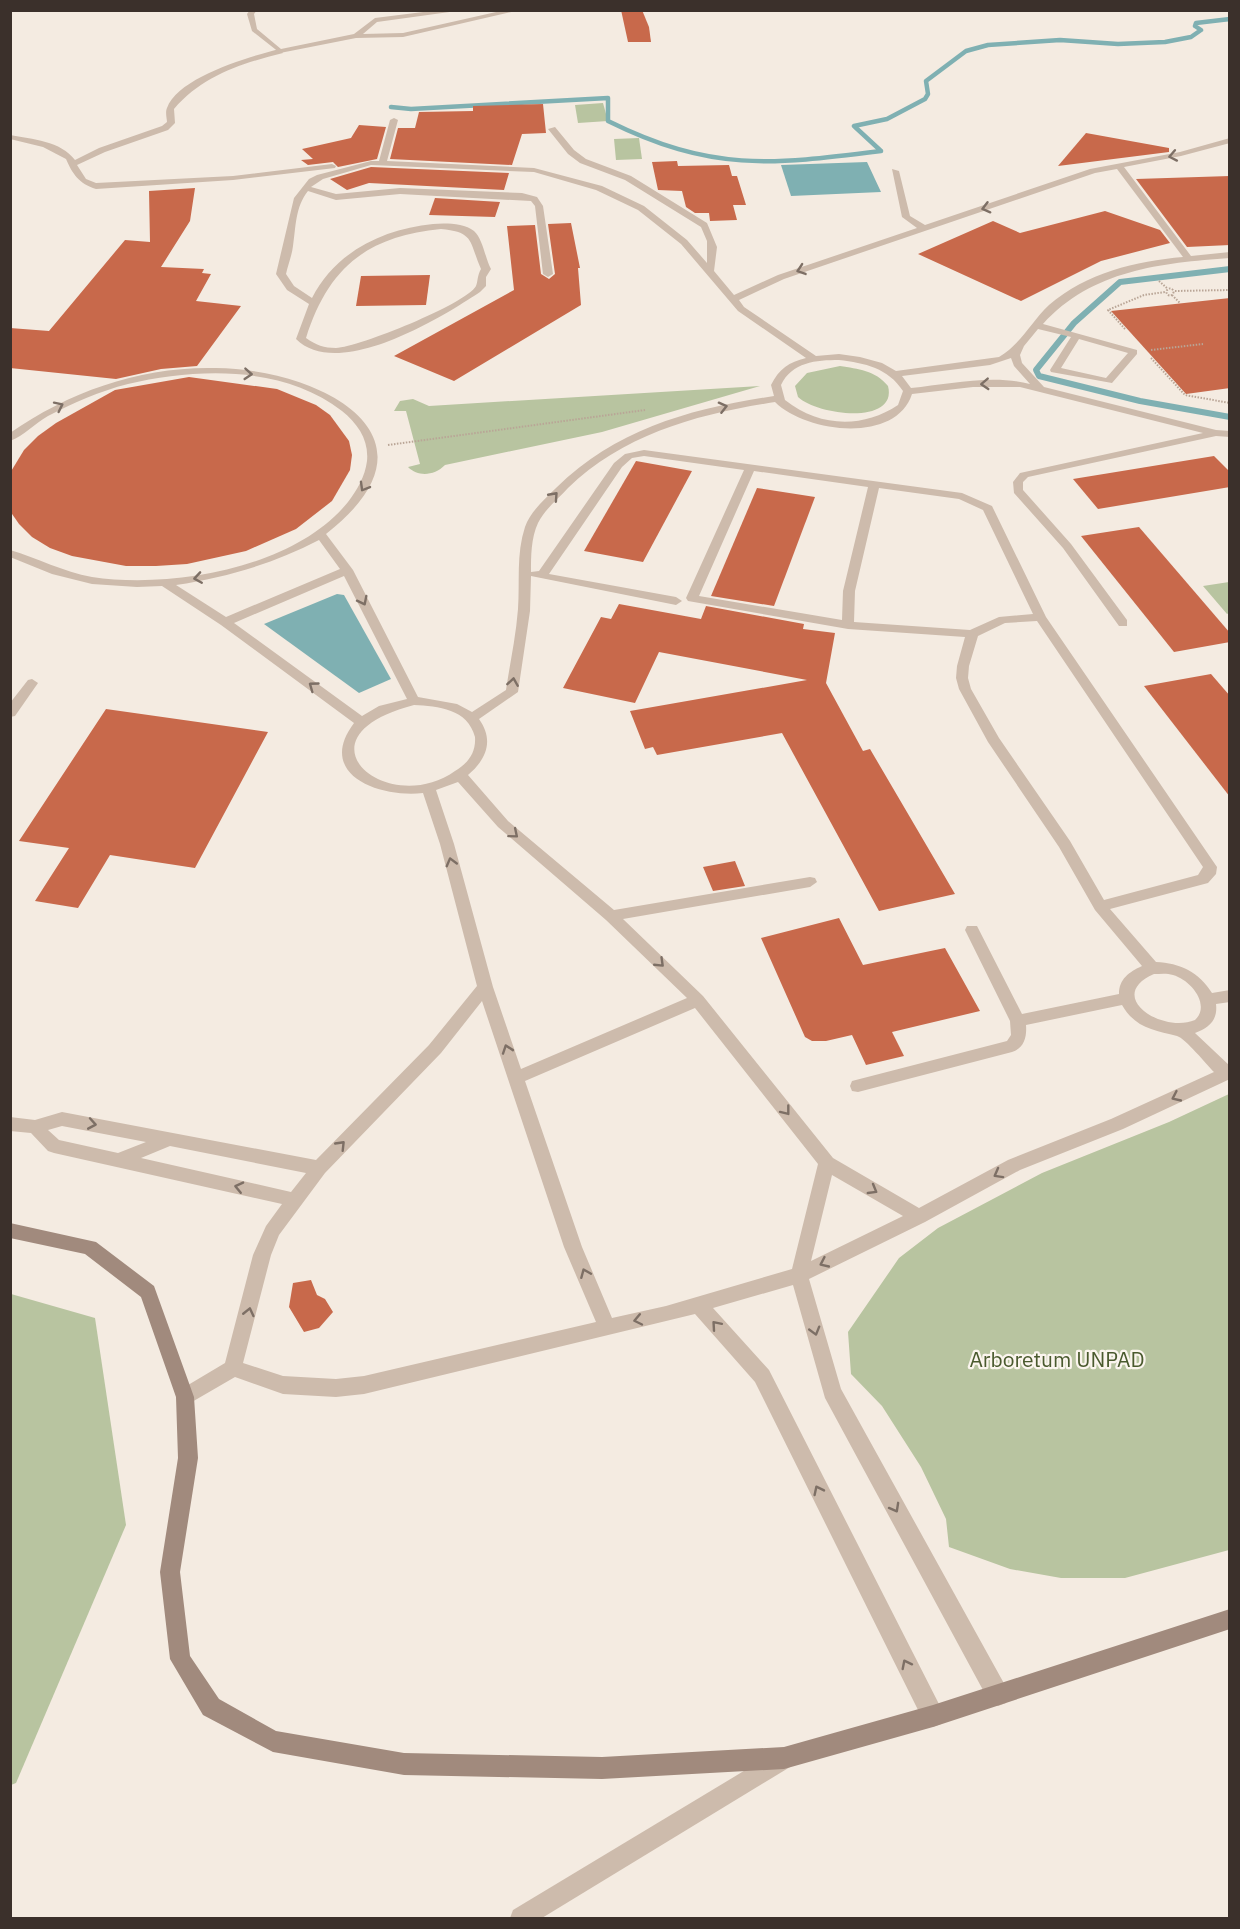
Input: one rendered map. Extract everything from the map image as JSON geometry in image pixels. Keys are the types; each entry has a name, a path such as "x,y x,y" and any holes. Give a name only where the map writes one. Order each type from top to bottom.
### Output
{"main road":[{"path":"10,1230 90,1247 148,1292 185,1397 188,1458 170,1572 180,1659 211,1707 273,1741 404,1764 602,1768 784,1758 933,1716 1230,1619"}],"street":[{"path":"254,10 250,14 254,30 280,51"},
{"path":"356,36 375,20 407,13 461,10"},
{"path":"71,165 102,150 165,128 171,123 170,109 177,98 197,83 253,58 356,36 402,35 517,10"},
{"path":"382,163 394,120"},
{"path":"552,129 571,152 583,161 628,178 704,225 710,233 714,252 710,270"},
{"path":"10,137 43,143 67,155 82,181 88,185 118,186 371,163 518,168 570,178 622,198 641,208 684,242 741,309 815,359"},
{"path":"732,300 781,277 1118,165 1182,154 1230,140"},
{"path":"315,303 296,293 283,281 281,274 292,215 305,188 320,177 371,163"},
{"path":"1118,165 1189,259"},
{"path":"895,171 906,217 924,228"},
{"path":"305,188 336,197 400,191 522,196 534,199 539,206 548,274"},
{"path":"452,227 471,233 477,240 486,269 481,277 481,286 445,312 406,330 348,348 318,350 301,339 315,303 334,273 358,249 395,232 414,228 452,227"},
{"path":"895,374 1002,359 1016,351 1048,311 1110,272 1127,266 1230,255"},
{"path":"1035,325 1058,330 1134,352 1108,381 1055,370 1075,335"},
{"path":"1016,351 1017,364 1042,390"},
{"path":"815,359 856,359 884,367 895,374 908,392 903,406 896,413 881,420 856,424 831,423 806,418 786,407 778,398 776,385 784,372 815,359"},
{"path":"10,438 31,420 83,394 144,377 208,371 267,375 318,390 355,415 372,447 370,476 353,506 320,534 266,560 223,574 166,583 105,582 51,572 10,553"},
{"path":"908,392 1007,382 1216,433 1230,434"},
{"path":"471,718 512,692 524,610 532,524 567,482 587,465 655,426 730,405 778,398"},
{"path":"1123,624 1067,546 1018,491 1017,482 1024,476 1216,433"},
{"path":"542,575 618,465 629,456 644,453 962,496 988,508 1040,617 1210,867 1209,874 1203,879 1100,906"},
{"path":"750,468 692,598 848,625 972,634 1003,620 1040,617"},
{"path":"848,625 849,591 874,485"},
{"path":"320,534 347,570 414,701"},
{"path":"225,622 347,570"},
{"path":"526,571 676,602"},
{"path":"166,583 225,622 360,721"},
{"path":"972,634 963,666 962,678 965,689 993,739 1065,844 1100,906 1152,968"},
{"path":"10,713 32,683"},
{"path":"414,701 446,705 471,718 480,732 481,747 475,762 460,775 428,788 390,789 360,776 351,766 347,754 347,742 360,721 385,707 414,701"},
{"path":"460,775 503,824 611,916 698,1000 827,1163 919,1217"},
{"path":"428,788 447,844 485,987 573,1247 607,1327"},
{"path":"611,916 810,882"},
{"path":"858,1086 1011,1046 1018,1036 1018,1021 972,930"},
{"path":"1166,968 1194,979 1209,999 1210,1010 1206,1020 1196,1028 1184,1031 1154,1027 1131,1010 1126,998 1126,987 1130,978 1140,971 1166,968"},
{"path":"185,1397 233,1368 262,1255 272,1230 319,1168 435,1049 485,987"},
{"path":"1209,999 1230,996"},
{"path":"1018,1021 1126,998"},
{"path":"517,1077 698,1000"},
{"path":"233,1368 284,1385 336,1388 364,1385 699,1305 799,1275 919,1217 1014,1165 1117,1124 1228,1073 1184,1031"},
{"path":"10,1124 35,1127 62,1119 319,1168"},
{"path":"35,1127 54,1146 296,1200"},
{"path":"119,1160 171,1139"},
{"path":"827,1163 799,1275 832,1392 998,1695"},
{"path":"699,1305 762,1376 933,1716"},
{"path":"521,1918 784,1758"}],"path":[{"path":"1118,304 1144,295 1165,292 1168,289 1175,291 1230,290"},
{"path":"1172,294 1175,291"},
{"path":"1165,292 1172,294 1180,303"},
{"path":"1203,344 1144,351 1185,395 1230,403"},
{"path":"372,447 646,410"}],"green space":[{"path":"603,103 608,121 578,123 575,105"},
{"path":"639,138 642,159 616,160 614,139"},
{"path":"840,366 866,371 878,377 888,386 888,398 881,407 869,412 838,412 808,404 798,397 795,386 807,373"},
{"path":"760,386 602,432 445,465 441,469 426,474 421,474 408,467 420,464 406,411 394,411 400,401 413,399 429,406"},
{"path":"1229,582 1229,613 1227,614 1203,586"},
{"name":"Arboretum UNPAD","path":"1229,1094 1229,1550 1125,1578 1061,1578 1010,1569 949,1547 946,1519 921,1467 882,1406 851,1374 848,1332 899,1258 938,1228 1042,1173 1169,1122"},
{"path":"11,1294 95,1318 126,1525 16,1783 11,1785"}],"water":[{"path":"867,162 881,192 791,196 781,165"},
{"path":"337,594 344,595 391,679 359,693 264,624"}],"building":[{"path":"621,10 642,10 649,27 651,42 628,42"},
{"path":"543,104 546,133 522,134 512,165 390,159 398,128 415,128 419,112 473,111 473,106"},
{"path":"359,125 386,127 377,159 338,167 333,162 308,165 301,160 313,159 302,149 351,138"},
{"path":"1086,133 1169,148 1169,152 1058,166"},
{"path":"677,161 678,166 729,165 732,176 737,176 746,205 733,205 737,220 710,221 709,213 695,213 686,207 682,191 658,190 652,162"},
{"path":"371,167 509,173 504,190 369,183 347,190 330,179"},
{"path":"1230,176 1230,245 1187,247 1136,179"},
{"path":"195,188 190,221 161,267 204,269 202,273 211,274 196,301 241,306 197,366 161,369 116,379 10,368 10,328 49,331 125,240 150,242 149,191"},
{"path":"435,198 500,202 495,217 429,215"},
{"path":"1105,211 1160,230 1170,243 1101,261 1021,301 918,254 993,221 1020,233"},
{"path":"571,223 580,268 578,268 581,305 454,381 394,356 514,290 507,226 535,225 541,274 549,279 555,274 548,224"},
{"path":"430,275 426,305 356,306 361,276"},
{"path":"1230,298 1230,388 1186,394 1111,311"},
{"path":"189,377 277,389 316,405 330,415 349,441 352,455 350,470 332,501 296,529 246,551 187,564 126,566 72,556 50,548 32,537 19,524 10,511 10,473 24,450 38,436 56,423 115,390"},
{"path":"1214,456 1230,472 1230,487 1098,509 1073,479"},
{"path":"636,461 692,471 643,562 584,551"},
{"path":"757,488 815,497 774,606 711,596"},
{"path":"1139,527 1230,633 1230,642 1174,652 1081,536"},
{"path":"619,604 701,619 706,606 804,624 803,629 835,633 826,683 863,751 870,749 955,894 879,911 782,733 657,755 653,747 645,749 630,711 807,680 659,652 635,703 563,688 601,617 611,619"},
{"path":"1211,674 1230,696 1230,797 1144,686"},
{"path":"106,709 268,732 195,868 110,855 78,908 35,901 69,848 19,841"},
{"path":"735,861 745,886 713,891 703,867"},
{"path":"839,918 863,965 945,948 980,1011 892,1032 904,1056 866,1065 852,1035 826,1041 812,1041 805,1037 761,938"},
{"path":"311,1280 317,1295 325,1299 333,1312 319,1328 304,1332 289,1307 293,1283"}],"waterway":[{"path":"391,107 411,109 608,98 608,121 645,138 710,157 773,161 842,156 881,151 854,126 887,119 925,99 928,94 926,81 966,51 988,45 1060,40 1118,44 1165,42 1191,37 1201,30 1195,26 1196,23 1230,19"},
{"path":"1230,269 1120,282 1074,323 1036,370 1039,376 1140,401 1230,417"}]}
